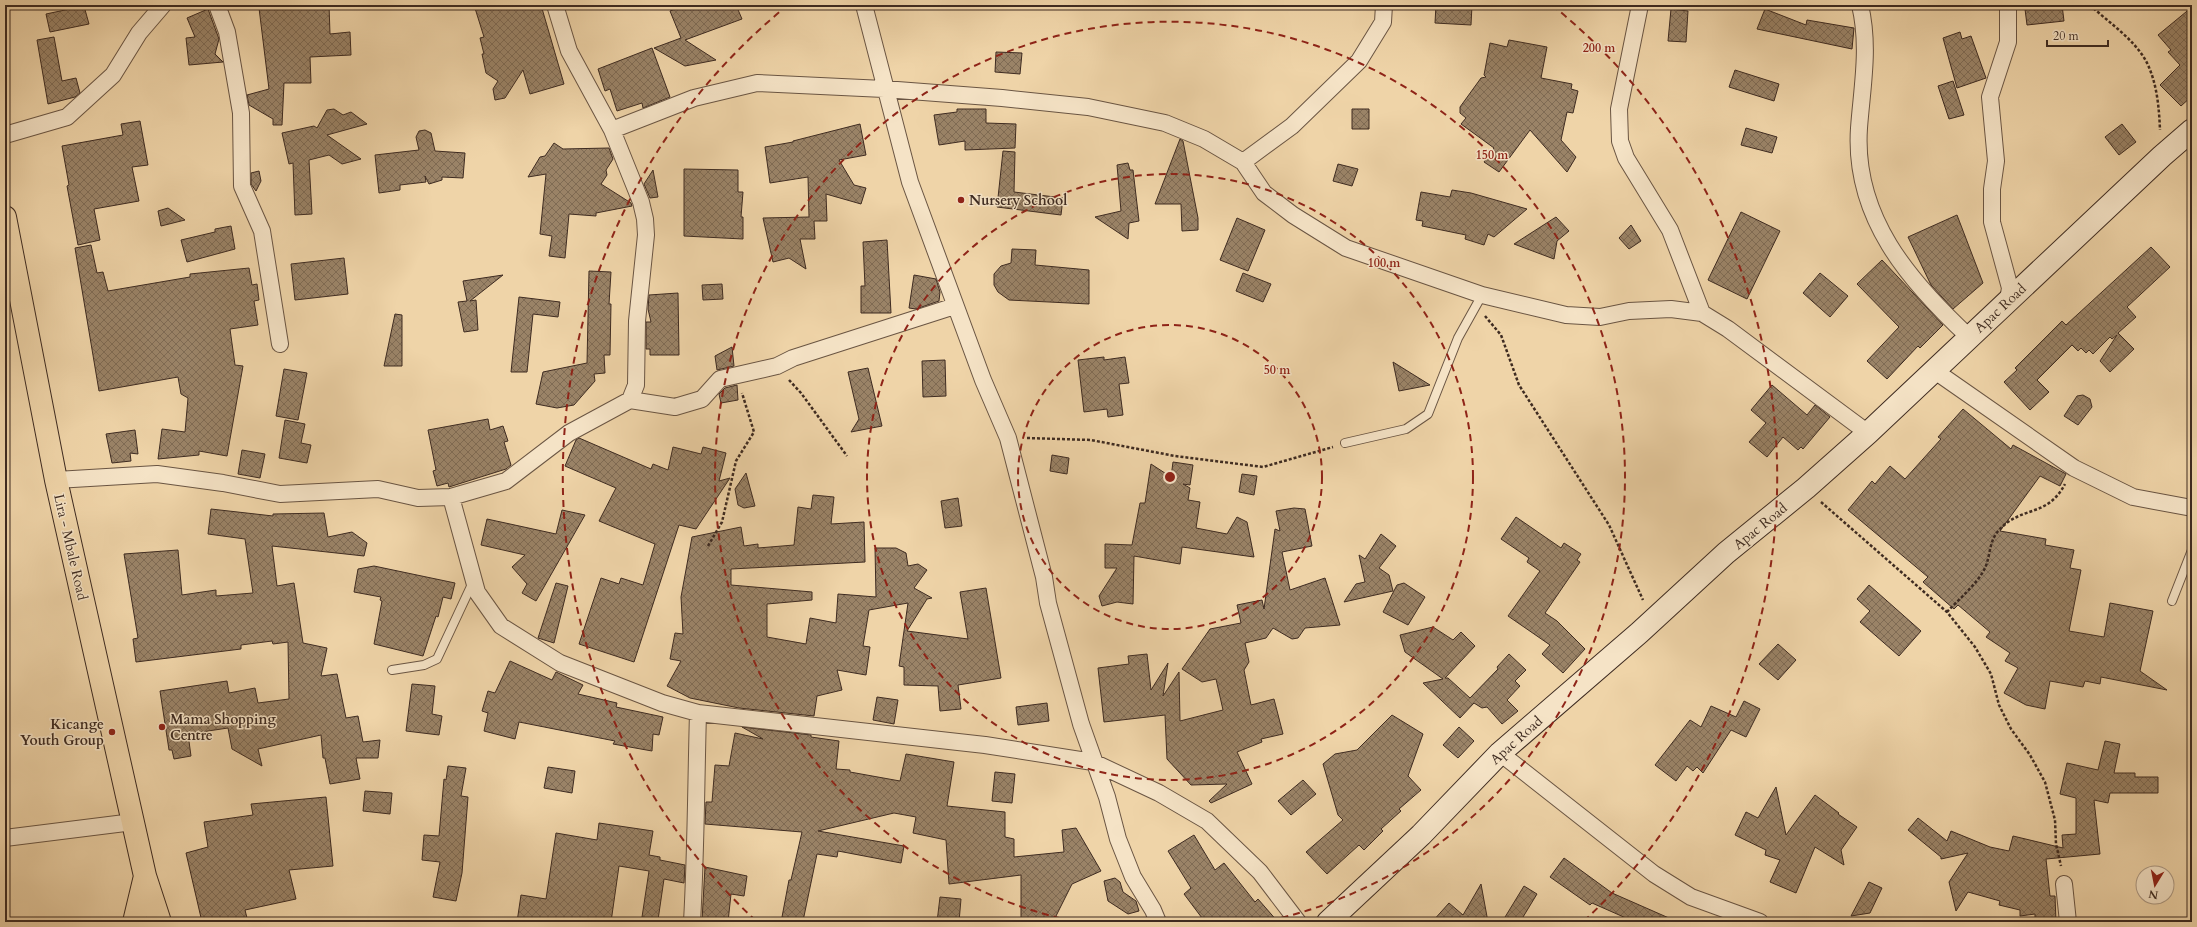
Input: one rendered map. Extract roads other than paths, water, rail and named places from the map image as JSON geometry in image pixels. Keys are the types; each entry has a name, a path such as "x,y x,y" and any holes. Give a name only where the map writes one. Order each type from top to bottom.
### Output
{"main road":[{"name":"Apac Road","path":"1328,922 1421,835 1500,753 1652,621 1726,553 1806,488 1868,433 2008,300 2162,156 2192,130"},
{"name":"Lira - Mbale Road","path":"5,217 56,480 145,876 160,922"},
{"path":"134,922 145,876"}],"street":[{"path":"5,135 67,117 113,75 139,33 163,5"},
{"path":"217,5 226,32 241,113 242,186 262,230 280,344"},
{"path":"555,5 570,52 612,130 641,202 645,220 646,235 637,321 636,385 630,400"},
{"path":"864,5 884,89 910,182 983,380 1008,438 1044,577 1048,603 1093,762 1106,797 1118,839 1132,876 1153,910 1158,922"},
{"path":"1243,162 1292,126 1360,61 1383,22 1384,5"},
{"path":"1640,5 1619,109 1620,141 1626,158 1670,230 1702,313"},
{"path":"1860,5 1866,39 1865,70 1859,130 1864,192 1871,211 1905,270 1933,303 1969,337"},
{"path":"2008,5 2008,42 1990,97 1996,161 1992,189 1992,222 2010,288 2008,300"},
{"path":"612,130 694,98 757,83 884,89 1002,98 1088,107 1165,122 1204,139 1243,162 1264,193 1293,216 1346,248 1479,300 1566,315 1600,317 1628,312 1671,310 1702,313 1728,329 1868,433"},
{"path":"56,480 157,474 223,483 280,494 378,489 418,498 452,497 506,481 569,434 630,400 675,407 702,399 720,380 777,366 793,358 955,306"},
{"path":"1935,371 2074,468 2133,497 2192,508"},
{"path":"452,497 477,592 501,626 560,663 662,703 698,713 985,745 1093,762 1159,793 1208,821 1260,872 1298,922"},
{"path":"692,922 695,872 698,713"},
{"path":"1500,753 1654,874 1691,897 1760,922"},
{"path":"5,838 133,822"},
{"path":"2064,884 2068,922"}],"lane":[{"path":"1345,443 1406,429 1428,414 1458,338 1479,300"},
{"path":"2172,601 2192,550"},
{"path":"392,670 424,665 437,659 474,580"}],"place":[{"name":"Nursery School","path":"961,200"},
{"name":"Mama Shopping Centre","path":"162,727"},
{"name":"Kicange Youth Group","path":"112,732"}]}
